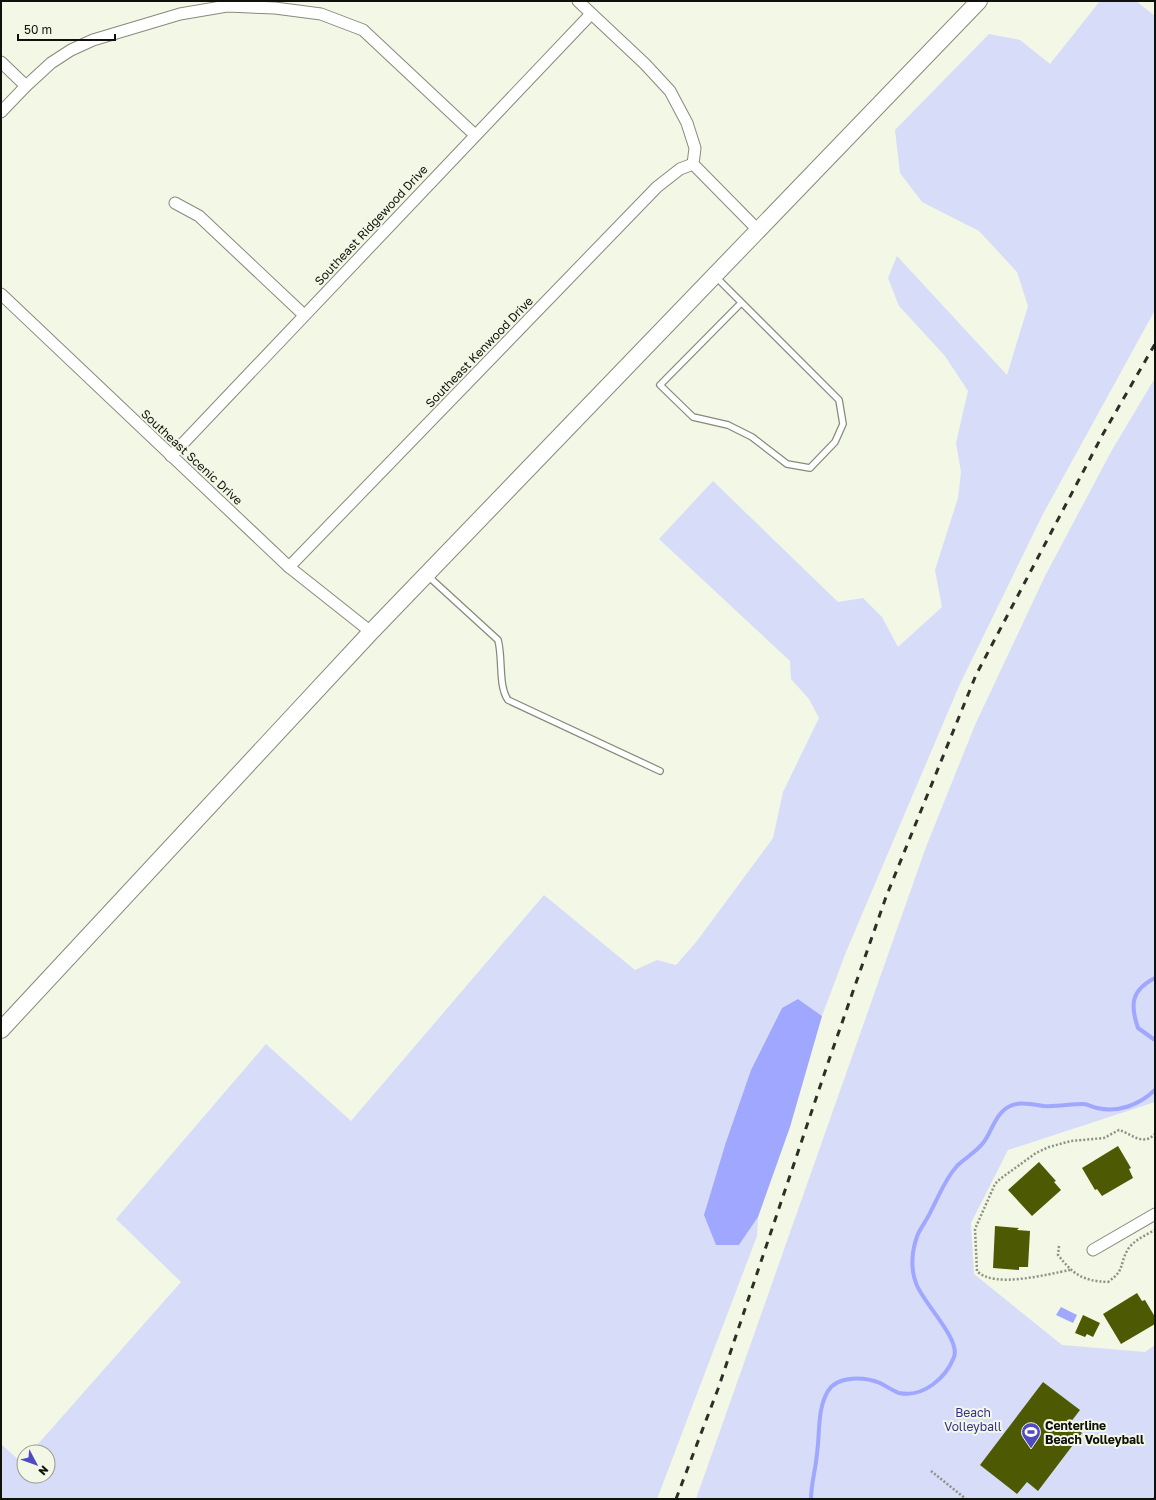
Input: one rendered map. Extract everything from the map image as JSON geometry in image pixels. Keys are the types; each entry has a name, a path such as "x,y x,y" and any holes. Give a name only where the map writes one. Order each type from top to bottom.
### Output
{"main road":[{"path":"1,1030 426,574 979,1"}],"street":[{"path":"578,1 646,64 670,91 687,123 695,148 693,164 758,230"},
{"path":"1,112 51,63 71,50 100,38 188,12 227,6 275,8 321,14 363,30 475,134"},
{"name":"Southeast Ridgewood Drive","path":"171,456 475,134 591,14"},
{"path":"1,62 26,86"},
{"name":"Southeast Kenwood Drive","path":"289,567 657,187 680,169 693,164"},
{"path":"175,203 199,216 304,315"},
{"name":"Southeast Scenic Drive","path":"1,294 289,567 371,632"},
{"path":"1092,1250 1155,1214"}],"lane":[{"path":"714,276 839,400 843,424 835,442 810,468 788,464 752,437 728,425 693,417 660,385 741,303"},
{"path":"426,574 498,640 501,650 504,690 508,700 660,771"}],"path":[{"path":"1070,1270 1022,1280 991,1278 982,1276 977,1271 974,1229 995,1184 1036,1153 1049,1147 1071,1141 1104,1138 1119,1130 1139,1140 1155,1134"},
{"path":"1059,1246 1058,1254 1070,1270 1085,1279 1108,1282 1120,1272 1127,1251 1132,1243 1155,1230"},
{"path":"931,1471 966,1499"}],"green space":[{"path":"1100,1 1136,1 1155,16 1155,310 1043,514 959,686 846,952 822,1016 798,999 782,1008 751,1070 726,1142 739,1245 758,1217 757,1236 657,1499 1,1499 1,1444 16,1458 16,1484 56,1484 56,1444 38,1444 181,1282 116,1219 266,1044 351,1121 544,895 635,970 657,960 676,965 697,941 773,838 783,792 819,718 809,699 791,679 790,661 659,539 713,481 838,602 863,598 882,617 898,647 942,607 935,570 958,498 961,472 956,443 968,391 945,356 899,306 888,278 897,256 1007,375 1028,306 1017,272 979,231 922,202 900,173 895,130 989,34 1020,40 1050,64"},
{"name":"Beach Volleyball","path":"1155,378 1155,1102 1008,1150 971,1223 974,1274 1062,1345 1145,1352 1155,1345 1155,1499 696,1499 926,847 975,725 1045,576 1112,450"}],"water":[{"path":"798,999 822,1016 790,1127 758,1217 739,1245 716,1245 704,1215 726,1142 751,1070 782,1008"},
{"path":"1061,1307 1077,1315 1073,1323 1056,1315"}],"building":[{"path":"1118,1146 1131,1168 1129,1169 1133,1178 1102,1196 1097,1189 1095,1190 1082,1168"},
{"path":"1039,1162 1056,1181 1054,1182 1061,1190 1032,1216 1008,1190"},
{"path":"995,1226 1019,1228 1017,1230 1030,1231 1028,1267 1019,1267 1019,1270 993,1268"},
{"path":"1137,1293 1142,1301 1145,1300 1155,1317 1155,1324 1121,1344 1103,1314"},
{"path":"1083,1315 1100,1323 1093,1337 1087,1334 1085,1337 1075,1333"},
{"name":"Centerline Beach Volleyball","path":"1043,1382 1080,1410 1070,1423 1082,1433 1038,1491 1027,1482 1017,1494 980,1465"}],"waterway":[{"path":"1155,978 1141,988 1134,999 1135,1020 1138,1028 1155,1040"},
{"path":"811,1499 820,1414 824,1398 832,1386 845,1380 867,1379 880,1383 899,1393 908,1394 917,1392 932,1385 939,1379 950,1365 954,1357 955,1349 947,1331 925,1300 916,1283 912,1265 914,1246 918,1234 929,1216 949,1176 957,1166 983,1143 1001,1113 1009,1107 1018,1104 1044,1106 1087,1104 1105,1109 1120,1108 1135,1104 1155,1090"}],"railway":[{"path":"676,1499 718,1389 829,1060 886,897 976,675 1103,434 1155,344"}],"place":[{"name":"Centerline Beach Volleyball","path":"1031,1449"}]}
